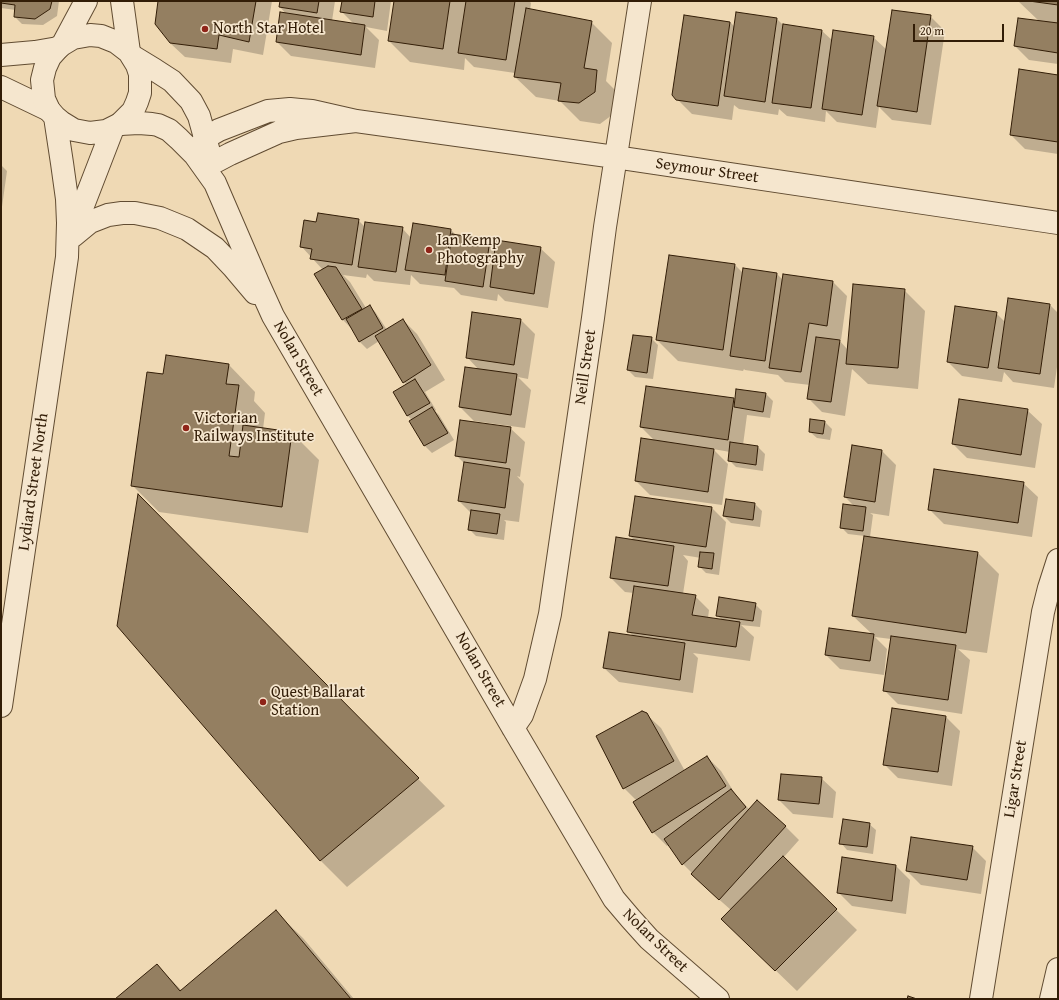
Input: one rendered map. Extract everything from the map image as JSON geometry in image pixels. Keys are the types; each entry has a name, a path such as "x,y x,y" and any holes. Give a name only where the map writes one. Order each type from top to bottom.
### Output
{"street":[{"path":"1,55 35,52 61,46 86,1"},
{"path":"1,87 52,113 68,127 82,132 90,133 106,131 116,126 133,111 140,93 140,74 131,54 122,1"},
{"name":"Neill Street","path":"513,728 522,715 535,679 550,614 615,158 627,92 640,1"},
{"path":"52,113 44,99 42,86 43,74 50,57 61,46 73,38 90,35 101,36 116,42 131,54"},
{"name":"Nolan Street","path":"131,54 172,81 195,108 202,124 207,160 273,316 614,899 650,939 718,999"},
{"name":"Seymour Street","path":"207,160 219,130 260,114 275,110 290,109 312,111 356,121 1058,223"},
{"name":"Lydiard Street North","path":"1,706 67,257 67,199 62,162 52,113"},
{"name":"Nolan Street","path":"116,126 139,123 158,125 168,130 207,160"},
{"name":"Lydiard Street North","path":"67,257 84,203 116,126"},
{"name":"Nolan Street","path":"73,236 90,222 116,213 140,213 168,221 192,232 215,248 233,267 273,316"},
{"name":"Ligar Street","path":"981,999 1043,612 1058,560"},
{"path":"1051,999 1058,969"}],"building":[{"path":"1,1 52,1 50,9 35,19 14,17 15,5 1,3"},
{"name":"North Star Hotel","path":"158,1 256,1 249,42 219,35 217,49 170,43 155,24"},
{"path":"280,1 319,1 317,13 279,7"},
{"path":"342,1 375,1 373,17 340,12"},
{"path":"394,1 450,1 443,49 388,41"},
{"path":"466,1 515,1 506,60 458,53"},
{"path":"1029,1 1058,1 1058,5"},
{"path":"526,8 592,21 584,68 597,70 595,92 579,103 558,101 561,83 514,77"},
{"path":"892,10 931,15 917,112 877,106"},
{"path":"280,12 365,25 361,55 276,42"},
{"path":"736,12 777,18 765,102 724,96"},
{"path":"684,15 730,22 718,106 676,100 672,95"},
{"path":"1018,18 1058,23 1058,53 1014,46"},
{"path":"783,24 822,30 811,108 772,103"},
{"path":"833,30 874,36 862,115 822,109"},
{"path":"1019,69 1058,75 1058,142 1010,135"},
{"path":"318,213 359,219 352,265 310,259 312,249 300,247 304,220 316,222"},
{"path":"365,222 403,227 396,272 358,267"},
{"name":"Ian Kemp Photography","path":"413,223 451,229 445,275 405,270"},
{"path":"452,234 490,240 483,287 445,281"},
{"path":"496,240 541,247 534,294 490,287"},
{"path":"669,255 735,264 723,350 656,340"},
{"path":"328,266 336,267 362,309 342,320 314,274"},
{"path":"743,268 777,273 765,361 730,356"},
{"path":"783,274 833,281 827,326 809,323 801,372 769,368"},
{"path":"853,284 905,289 898,368 846,364"},
{"path":"1008,298 1050,304 1040,374 998,368"},
{"path":"370,305 383,328 359,342 346,319"},
{"path":"955,306 997,312 988,368 947,362"},
{"path":"472,312 521,319 514,365 466,358"},
{"path":"403,319 431,365 403,383 375,336"},
{"path":"633,335 652,337 647,373 627,370"},
{"path":"816,337 840,340 831,402 807,399"},
{"name":"Victorian Railways Institute","path":"166,355 229,364 226,384 239,385 229,456 239,457 243,425 292,432 282,507 131,486 147,372 163,374"},
{"path":"465,367 517,374 511,415 459,407"},
{"path":"415,379 430,403 407,416 393,392"},
{"path":"646,386 734,398 728,440 640,427"},
{"path":"736,389 766,393 763,412 734,407"},
{"path":"959,399 1028,409 1021,455 952,444"},
{"path":"432,407 448,433 424,446 409,421"},
{"path":"810,419 825,421 823,434 809,432"},
{"path":"460,420 511,427 506,463 455,456"},
{"path":"641,438 714,449 708,492 635,481"},
{"path":"730,442 758,446 756,465 728,461"},
{"path":"852,445 882,450 875,502 844,497"},
{"path":"464,462 510,469 505,508 458,501"},
{"path":"934,469 1024,482 1018,523 928,510"},
{"name":"Quest Ballarat Station","path":"138,494 419,778 320,861 117,626"},
{"path":"635,496 712,507 706,547 629,536"},
{"path":"726,499 755,503 753,520 723,516"},
{"path":"843,504 866,507 863,531 840,528"},
{"path":"471,510 500,514 497,534 468,530"},
{"path":"864,536 978,552 966,633 852,616"},
{"path":"616,537 674,546 668,586 610,578"},
{"path":"700,552 714,553 712,569 698,567"},
{"path":"634,586 696,595 692,615 740,622 736,647 627,632"},
{"path":"719,597 756,603 753,621 716,616"},
{"path":"829,628 874,634 870,661 825,655"},
{"path":"609,632 685,643 680,680 603,668"},
{"path":"891,636 956,645 948,700 883,691"},
{"path":"892,708 946,716 938,772 883,765"},
{"path":"642,711 647,713 674,761 623,789 596,736"},
{"path":"707,756 726,786 652,833 633,802"},
{"path":"781,774 822,777 819,804 778,800"},
{"path":"731,789 746,807 682,865 664,839"},
{"path":"757,800 786,826 719,900 691,874"},
{"path":"843,819 870,823 867,847 839,844"},
{"path":"911,837 973,846 967,880 906,871"},
{"path":"783,856 837,909 775,971 721,919"},
{"path":"842,857 896,865 892,901 837,893"},
{"path":"276,910 351,999 115,999 157,964 180,991"},
{"path":"908,996 917,999 907,999"}],"place":[{"name":"North Star Hotel","path":"205,29"},
{"name":"Ian Kemp Photography","path":"429,250"},
{"name":"Victorian Railways Institute","path":"186,428"},
{"name":"Quest Ballarat Station","path":"263,702"}]}
